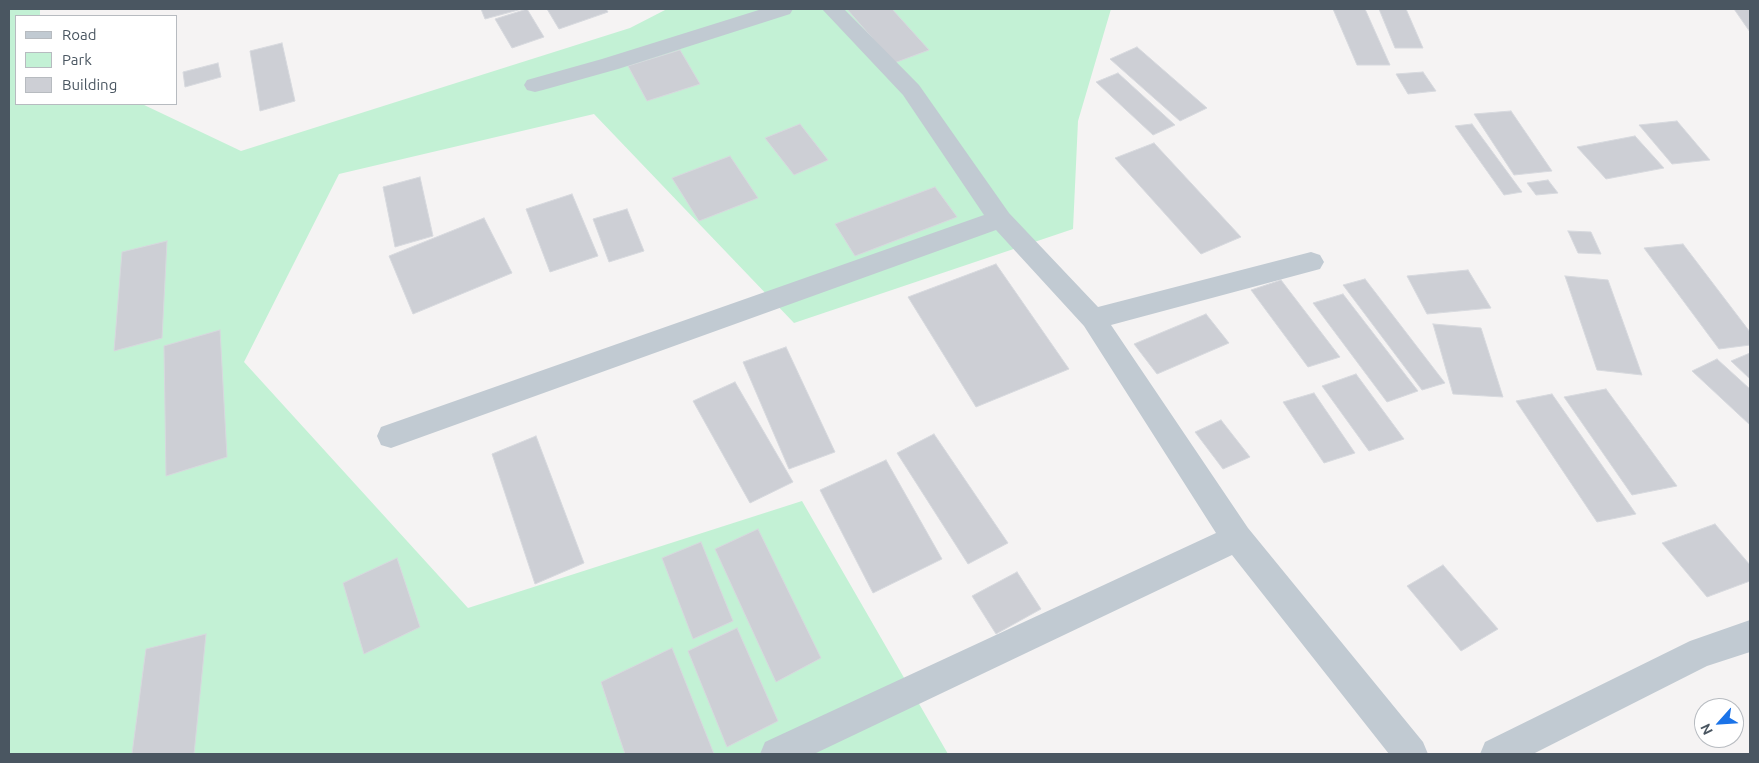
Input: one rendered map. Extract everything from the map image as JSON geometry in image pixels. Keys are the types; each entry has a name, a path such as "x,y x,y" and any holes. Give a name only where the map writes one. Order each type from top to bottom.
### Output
{"street":[{"path":"535,85 610,64 783,9"},
{"path":"832,9 911,90 1000,219 1093,319 1237,538 1410,754"},
{"path":"391,436 1000,219"},
{"path":"1093,319 1311,262"},
{"path":"777,754 1237,538"},
{"path":"1497,754 1701,652 1750,636"}],"green space":[{"path":"9,9 40,9 40,15 15,15 15,105 144,105 241,151 630,28 667,9 1111,9 1078,121 1073,229 794,323 594,114 339,174 244,362 468,608 802,501 948,754 9,754"}],"building":[{"path":"481,9 522,9 485,19"},
{"path":"527,9 544,37 512,48 495,19"},
{"path":"547,9 606,9 608,12 559,29"},
{"path":"847,9 892,9 929,50 894,63"},
{"path":"1333,9 1365,9 1390,65 1357,65"},
{"path":"1379,9 1406,9 1423,48 1395,48"},
{"path":"1734,9 1750,9 1750,32"},
{"path":"282,43 295,101 260,111 250,51"},
{"path":"1137,47 1207,108 1180,121 1110,59"},
{"path":"680,50 700,84 647,101 628,66"},
{"path":"218,63 221,77 185,87 183,72"},
{"path":"1423,72 1436,91 1408,94 1396,74"},
{"path":"1118,73 1175,125 1153,135 1096,82"},
{"path":"1511,111 1552,171 1514,175 1474,114"},
{"path":"1677,121 1710,160 1672,164 1639,125"},
{"path":"800,124 828,160 794,175 765,138"},
{"path":"1472,124 1522,192 1504,195 1455,126"},
{"path":"1635,136 1664,168 1606,179 1577,147"},
{"path":"1154,143 1241,237 1201,254 1115,158"},
{"path":"730,156 758,198 699,221 672,178"},
{"path":"420,177 433,236 395,247 383,187"},
{"path":"1548,180 1558,193 1536,195 1527,183"},
{"path":"935,187 957,217 855,256 835,224"},
{"path":"572,194 598,256 550,272 526,209"},
{"path":"627,209 644,251 609,262 593,219"},
{"path":"484,218 512,273 413,314 389,256"},
{"path":"1568,231 1591,232 1601,254 1578,253"},
{"path":"167,241 162,338 114,351 122,252"},
{"path":"1683,244 1750,332 1750,345 1719,349 1644,248"},
{"path":"996,264 1069,369 976,407 908,297"},
{"path":"1468,270 1491,308 1427,314 1407,276"},
{"path":"1565,276 1608,280 1642,375 1597,370"},
{"path":"1365,279 1445,383 1422,390 1343,285"},
{"path":"1281,280 1340,357 1308,367 1251,290"},
{"path":"1343,294 1418,391 1387,402 1313,303"},
{"path":"1206,314 1229,343 1157,374 1134,344"},
{"path":"1433,324 1481,328 1503,397 1453,394"},
{"path":"220,330 227,457 166,476 164,346"},
{"path":"786,347 835,452 789,469 743,362"},
{"path":"1750,353 1750,379 1731,361"},
{"path":"1717,359 1750,389 1750,425 1692,371"},
{"path":"1356,374 1404,439 1369,451 1322,386"},
{"path":"735,382 793,482 750,503 693,401"},
{"path":"1606,389 1677,486 1632,495 1564,397"},
{"path":"1314,393 1355,453 1324,463 1283,402"},
{"path":"1552,394 1636,514 1597,522 1516,401"},
{"path":"1221,420 1250,457 1223,469 1195,432"},
{"path":"934,434 1008,543 968,564 897,453"},
{"path":"536,436 584,563 535,584 492,454"},
{"path":"886,460 942,559 873,593 820,490"},
{"path":"1715,524 1750,565 1750,581 1707,597 1662,543"},
{"path":"758,529 821,658 776,682 715,549"},
{"path":"701,542 733,621 693,639 662,558"},
{"path":"397,558 420,627 364,654 343,583"},
{"path":"1443,565 1498,629 1461,651 1407,586"},
{"path":"1017,572 1041,609 996,634 972,596"},
{"path":"737,628 778,721 727,747 688,651"},
{"path":"206,634 194,754 132,754 146,649"},
{"path":"672,648 714,754 625,754 601,682"}]}
